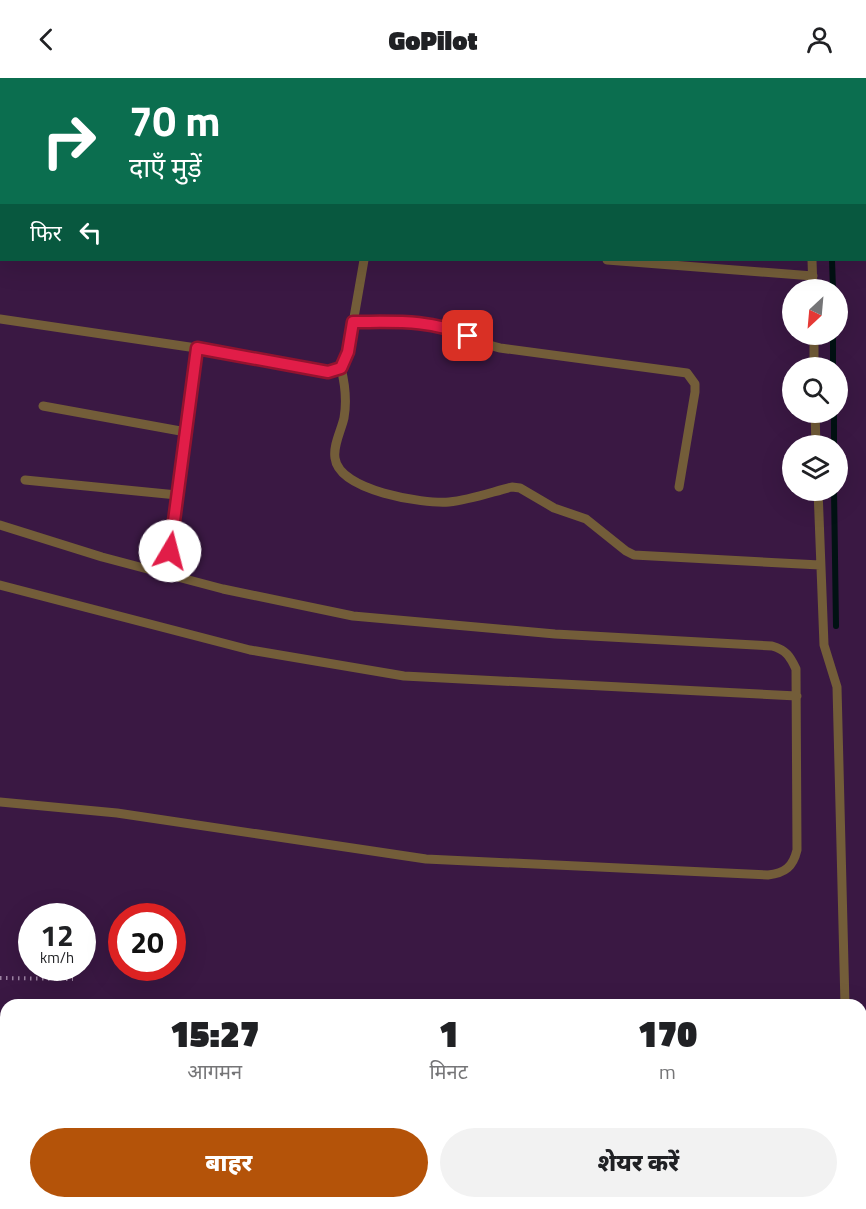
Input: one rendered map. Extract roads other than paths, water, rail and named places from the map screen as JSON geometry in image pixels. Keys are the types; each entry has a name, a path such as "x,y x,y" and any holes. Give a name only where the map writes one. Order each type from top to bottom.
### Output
{"lane":[{"path":"364,261 348,352 341,368 345,383 346,404 335,451 335,460 341,471 350,479 371,489 428,502 451,502 512,487 520,488 554,508 586,519 634,555 820,565"},
{"path":"619,261 813,276 812,261"},
{"path":"0,319 197,348 328,372 341,368"},
{"path":"353,322 430,323 448,327 486,345 500,348 687,373 694,384 695,392 679,487"},
{"path":"170,551 197,348"},
{"path":"44,406 186,432"},
{"path":"25,480 177,495"},
{"path":"818,501 824,645 837,687 845,999"},
{"path":"0,525 102,557 223,589 353,616 555,634 772,646 784,650 792,659 796,669 797,850 795,860 781,873 756,874 426,859 117,813 0,802"},
{"path":"0,585 250,651 404,676 797,696"}],"waterway":[{"path":"832,261 833,279"},
{"path":"833,345 833,357"},
{"path":"834,423 834,435"},
{"path":"834,501 836,626"}]}
